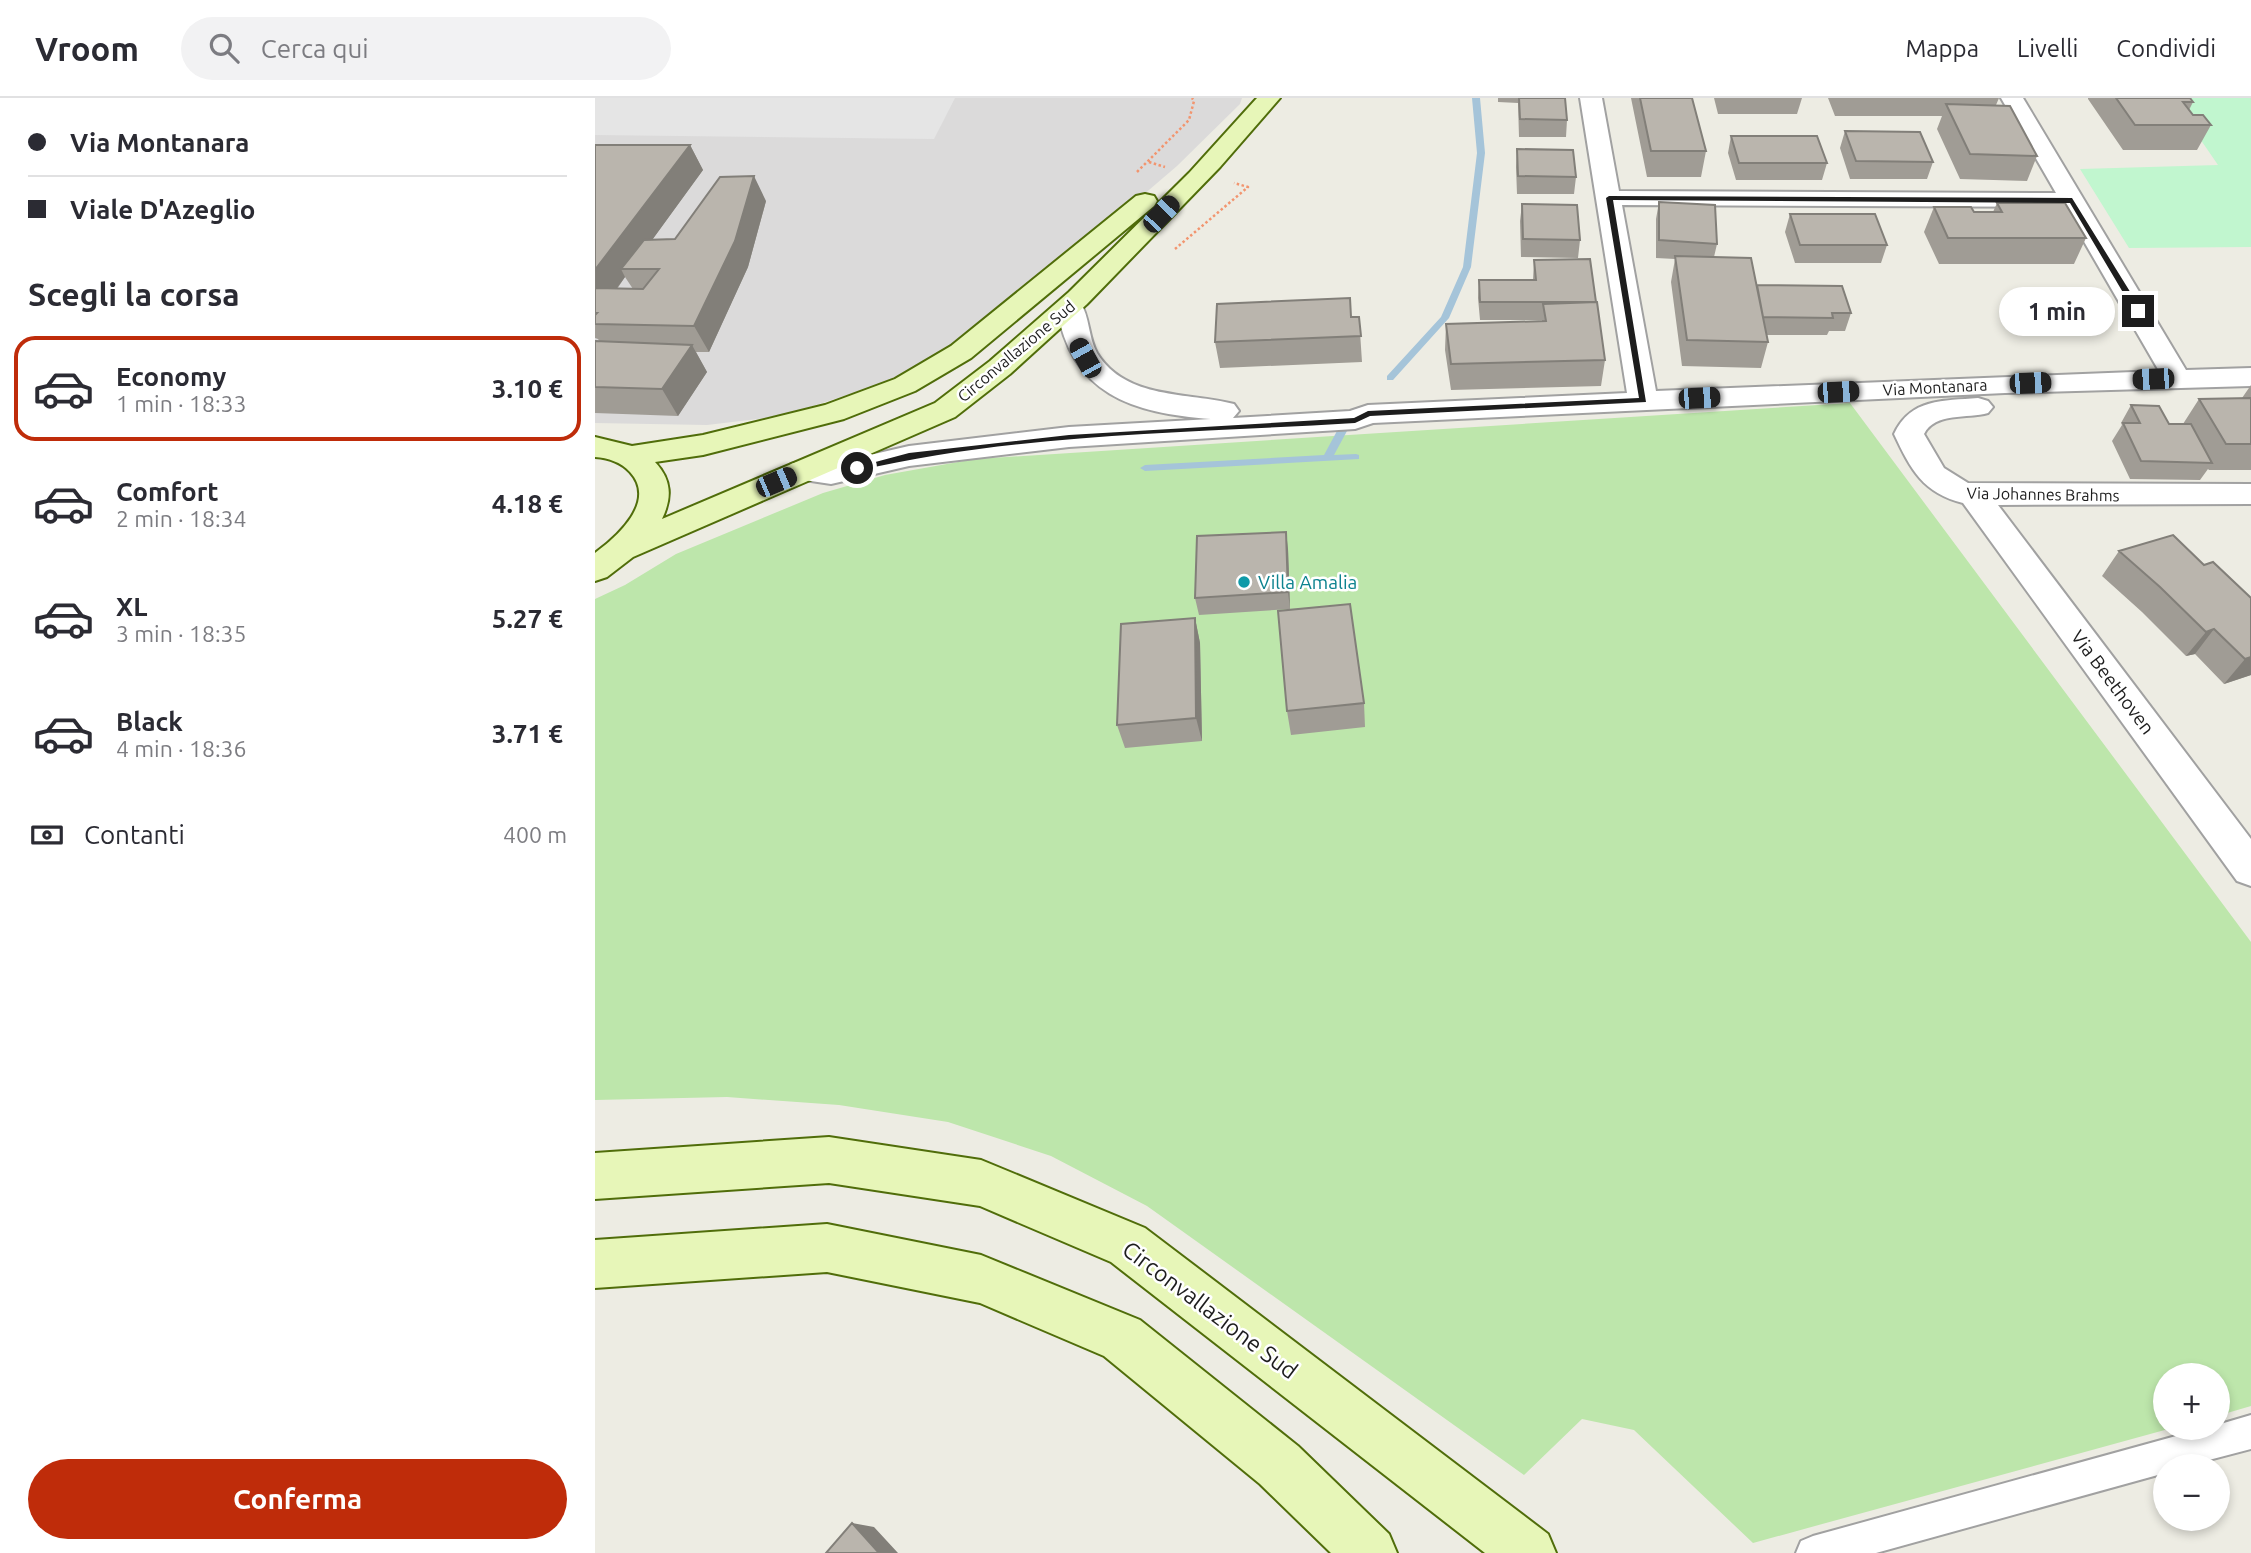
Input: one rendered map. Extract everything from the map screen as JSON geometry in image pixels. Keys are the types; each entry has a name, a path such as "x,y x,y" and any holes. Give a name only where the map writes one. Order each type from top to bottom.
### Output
{"main road":[{"name":"Circonvallazione Sud","path":"595,447 630,456 703,445 834,412 905,385 961,352 1205,151 1241,98"},
{"name":"Circonvallazione Sud","path":"595,569 623,549 944,410 983,382 1070,308 1238,135 1269,98"},
{"name":"Circonvallazione Sud","path":"623,549 645,522 655,496 653,480 644,467 630,456"},
{"name":"Circonvallazione Sud","path":"595,1176 829,1160 981,1183 1128,1245 1528,1553"},
{"path":"595,1264 827,1248 981,1279 1122,1338 1279,1465 1370,1553"}],"street":[{"path":"1591,98 1643,401"},
{"path":"2012,98 2177,378"},
{"path":"1609,198 2072,200"},
{"name":"Via Montanara","path":"1070,308 1074,338 1085,358 1119,387 1138,396 1196,410 1234,412 1355,408 1368,414"},
{"name":"Via Montanara","path":"802,471 831,474 909,456 989,445 1355,420 1368,414 2005,384 2251,377"},
{"name":"Via Johannes Brahms","path":"2005,384 2008,398 2003,404 1924,415 1911,427 1909,434 1924,465 1942,484 1958,493 2251,494"},
{"name":"Via Beethoven","path":"1974,495 2251,869"}],"lane":[{"path":"1813,1553 2251,1432"}],"path":[{"path":"1128,179 1149,162 1189,120 1192,98"},
{"path":"1149,162 1168,167"},
{"path":"1174,251 1248,187 1223,179"}],"shaded area":[{"path":"595,98 1242,98 1240,104 1177,166 977,337 909,375 782,416 707,425 595,423"},
{"path":"595,98 955,98 934,139 595,135"}],"green space":[{"path":"2172,98 2251,98 2251,247 2129,248 2080,169 2218,165"},
{"path":"1850,403 2251,942 2251,1406 2230,1412 2230,1363 2153,1363 2153,1433 1753,1543 1634,1430 1582,1419 1524,1475 1147,1206 1051,1156 948,1122 839,1105 727,1097 595,1100 595,599 625,585 676,554 823,493 885,475 975,459"}],"building":[{"path":"1519,98 1565,98 1567,120 1520,119"},
{"path":"1640,98 1692,98 1706,151 1651,151"},
{"path":"2116,98 2190,98 2193,102 2183,102 2193,115 2203,115 2211,125 2135,125"},
{"path":"1946,104 2010,106 2037,156 1970,154"},
{"path":"1845,131 1920,132 1933,162 1856,161"},
{"path":"1731,136 1817,136 1827,163 1739,163"},
{"path":"595,145 690,145 595,270"},
{"path":"1517,149 1573,150 1576,177 1518,176"},
{"path":"754,176 735,241 694,326 595,324 595,288 643,289 659,269 621,269 644,240 675,239 720,177"},
{"path":"1659,202 1715,205 1717,244 1659,240"},
{"path":"1997,203 2065,203 2086,238 1948,238 1934,207 1971,207 1974,212 2002,212"},
{"path":"1522,204 1577,205 1580,240 1523,239"},
{"path":"1790,214 1875,214 1887,245 1800,245"},
{"path":"1675,256 1751,258 1768,342 1687,340"},
{"path":"1590,259 1596,302 1480,302 1479,280 1536,280 1534,260"},
{"path":"1757,285 1842,286 1851,313 1832,313 1833,318 1763,317"},
{"path":"1350,298 1351,317 1359,317 1361,336 1215,342 1217,304"},
{"path":"1597,302 1605,360 1451,364 1446,324 1546,321 1543,304"},
{"path":"595,341 692,345 662,389 595,387"},
{"path":"2251,398 2251,444 2226,444 2199,399"},
{"path":"2131,405 2159,406 2169,424 2191,424 2212,463 2141,461 2123,423 2140,423"},
{"name":"Villa Amalia","path":"1286,532 1288,592 1195,598 1197,536"},
{"path":"2173,535 2204,565 2213,562 2251,598 2251,657 2245,659 2214,629 2206,632 2119,551"},
{"path":"1350,604 1364,703 1287,711 1278,611"},
{"path":"1195,618 1196,718 1117,725 1121,624"},
{"path":"852,1523 879,1553 826,1553"}],"waterway":[{"path":"1390,378 1445,318 1467,267 1481,153 1476,98"},
{"path":"1328,458 1342,431"},
{"path":"1145,468 1356,457"}],"place":[{"name":"Villa Amalia","path":"1244,582"}],"route":[{"path":"857,468 909,456 1069,438 1355,420 1368,414 1643,401 1609,198 2072,200 2138,311"}]}
